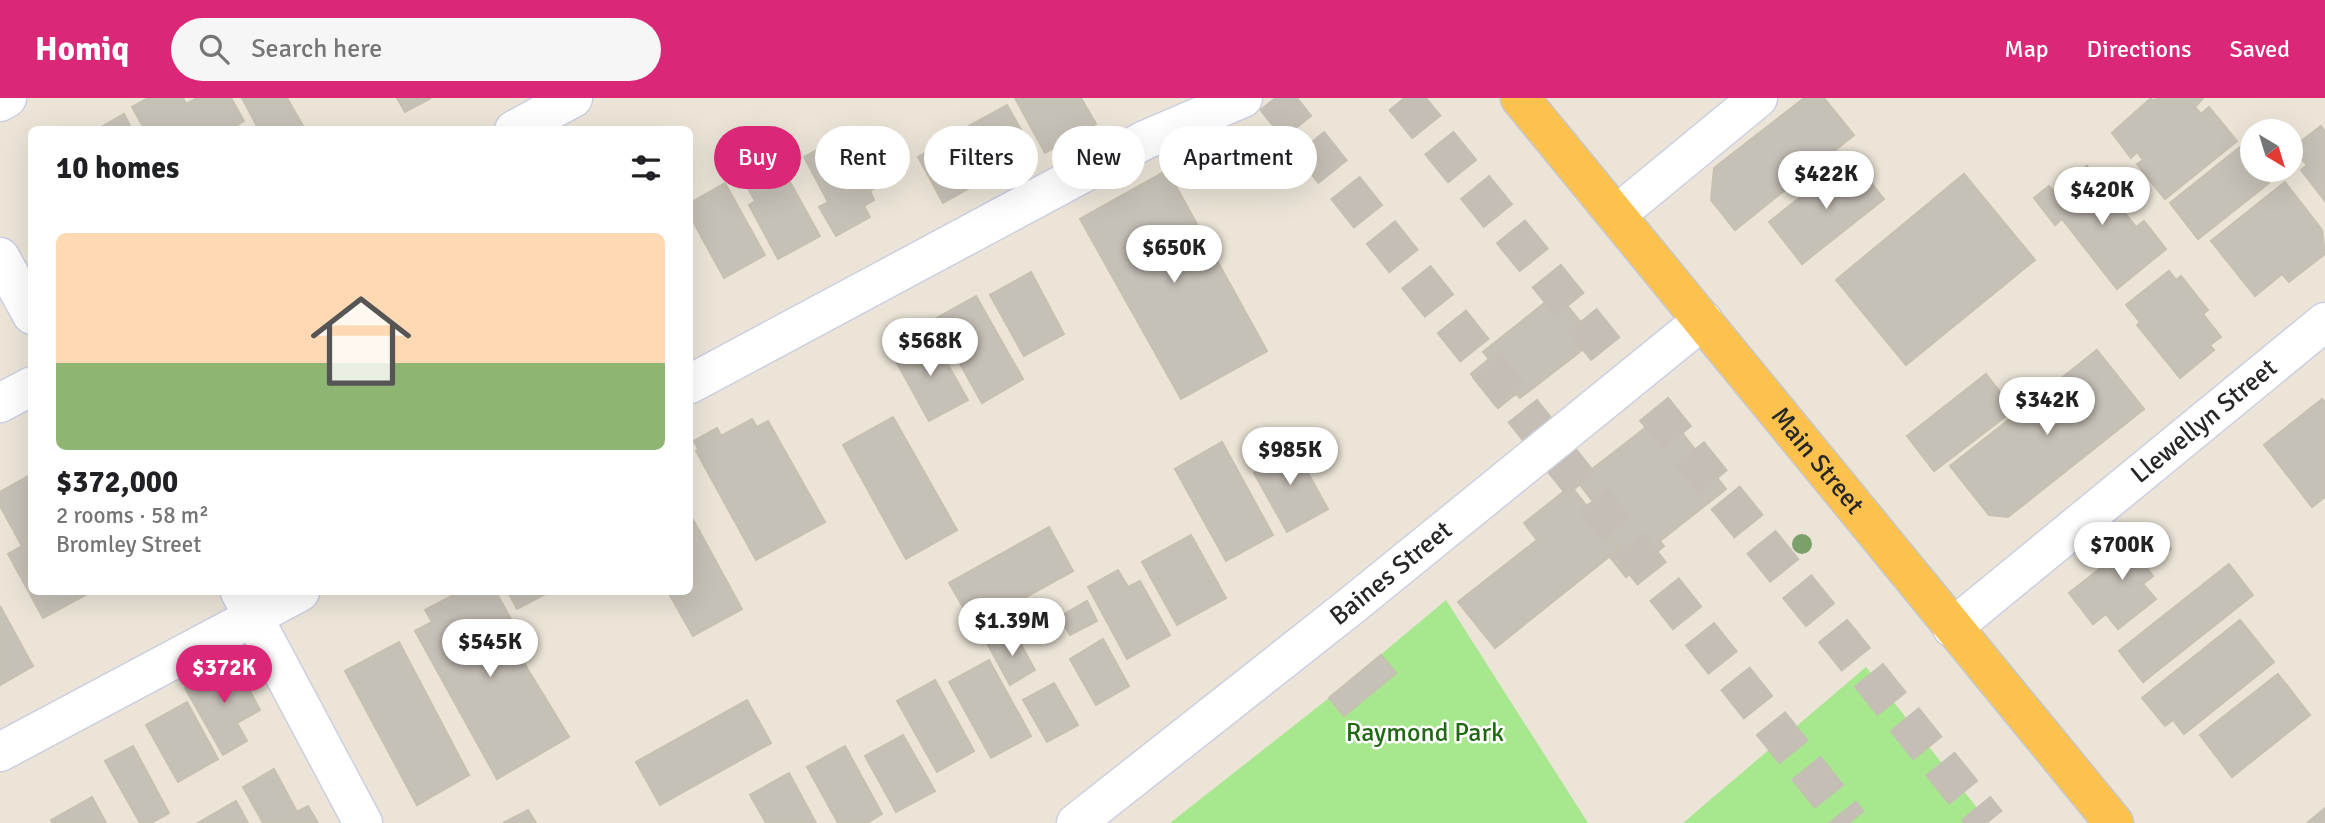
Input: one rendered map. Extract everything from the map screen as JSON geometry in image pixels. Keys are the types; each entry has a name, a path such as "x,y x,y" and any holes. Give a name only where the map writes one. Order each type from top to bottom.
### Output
{"highway":[{"name":"Main Street","path":"1520,98 2114,823"}],"street":[{"path":"0,102 8,98"},
{"path":"521,126 573,98"},
{"path":"693,382 1145,140 1242,98"},
{"path":"1616,215 1758,98"},
{"path":"0,257 28,308"},
{"name":"Baines Street","path":"1076,823 1351,606 1703,320"},
{"name":"Llewellyn Street","path":"1952,628 2325,322"},
{"path":"0,403 28,388"},
{"path":"0,752 246,604 286,595"},
{"path":"246,604 363,823"}],"green space":[{"name":"Raymond Park","path":"1446,600 1588,823 1170,823 1329,698"},
{"path":"1866,667 1989,823 1683,823"}],"building":[{"path":"148,98 183,98 186,104 197,98 231,98 244,121 235,126 143,126 132,107"},
{"path":"242,98 287,98 303,126 257,126"},
{"path":"397,98 431,98 405,112"},
{"path":"1015,98 1081,98 1096,124 1052,126 1052,149 1045,153 1038,140 1038,126 1030,126"},
{"path":"1804,98 1824,98 1854,135 1735,230 1711,200 1714,168"},
{"path":"2151,98 2153,101 2157,98 2203,98 2195,107 2201,114 2209,107 2237,141 2165,199 2137,164 2143,160 2137,152 2131,158 2112,133"},
{"path":"1007,105 1019,126 969,126"},
{"path":"124,114 130,126 103,126"},
{"path":"2321,126 2325,132 2325,201 2303,173 2307,165 2303,160 2303,140"},
{"path":"2240,147 2240,182 2269,183 2198,239 2170,203"},
{"path":"815,151 815,178 804,157"},
{"path":"924,154 924,168 918,157"},
{"path":"1851,157 1884,199 1802,264 1769,222"},
{"path":"2087,166 2136,227 2144,221 2166,249 2117,289 2062,219 2055,225 2034,198 2049,186 2054,192"},
{"path":"1964,174 2035,260 1906,365 1836,280"},
{"path":"1159,175 1159,189 1177,189 1267,351 1181,399 1080,219 1133,189 1145,189 1145,182"},
{"path":"2285,182 2322,230 2325,254 2289,282 2282,274 2255,296 2211,241"},
{"path":"714,189 728,189 765,255 724,278 693,221 693,201"},
{"path":"748,189 794,189 820,236 778,259 749,205 755,201"},
{"path":"821,189 874,189 870,191 874,200 864,206 870,217 836,236 819,207 828,202"},
{"path":"935,189 968,189 943,203"},
{"path":"2169,271 2176,280 2181,276 2208,310 2203,314 2221,337 2210,345 2214,350 2180,378 2137,325 2140,322 2126,305"},
{"path":"1031,272 1064,334 1024,356 990,295"},
{"path":"1557,293 1595,340 1520,398 1516,394 1498,408 1471,374 1489,359 1483,352"},
{"path":"976,296 1023,379 982,403 935,319"},
{"path":"931,335 968,400 929,421 893,356"},
{"path":"2097,350 2144,409 2008,517 1989,515 1950,466"},
{"path":"1986,374 2014,410 1934,471 1907,436"},
{"path":"2322,399 2325,402 2325,497 2312,507 2264,445"},
{"path":"893,417 957,530 906,559 843,445"},
{"path":"1659,417 1672,420 1726,489 1660,541 1664,546 1626,577 1610,557 1620,548 1607,531 1612,526 1577,481"},
{"path":"752,419 757,427 768,421 825,522 756,560 696,451 698,449 694,441 717,428 721,436"},
{"path":"1289,439 1328,509 1287,532 1254,473 1274,461 1268,450"},
{"path":"1222,442 1273,535 1226,561 1175,469"},
{"path":"28,476 28,591 8,554 22,546 0,506 0,492"},
{"path":"1571,486 1620,548 1495,648 1458,602 1537,540 1524,523"},
{"path":"693,519 742,609 693,636 670,595 693,595"},
{"path":"1049,527 1073,571 974,626 949,583"},
{"path":"2153,527 2171,549 2147,568 2153,576 2143,584 2156,599 2118,629 2106,614 2093,624 2069,593"},
{"path":"1191,535 1226,598 1177,625 1142,562"},
{"path":"2229,564 2253,595 2143,682 2119,651"},
{"path":"1118,570 1128,587 1140,581 1170,635 1127,659 1088,587"},
{"path":"30,595 85,595 43,618"},
{"path":"453,595 498,595 522,639 513,645 569,737 497,779 415,631 432,622 425,610"},
{"path":"510,595 543,595 517,609"},
{"path":"1087,601 1097,621 1070,635 1059,617"},
{"path":"0,606 33,666 0,685"},
{"path":"2240,620 2274,662 2184,734 2173,720 2165,726 2142,698"},
{"path":"1014,632 1035,670 1010,685 988,645"},
{"path":"1103,639 1129,686 1096,705 1070,659"},
{"path":"399,642 469,775 417,805 345,671"},
{"path":"1381,655 1396,673 1344,716 1329,698"},
{"path":"989,660 1031,736 991,758 949,682"},
{"path":"234,661 260,710 237,723 247,741 223,755 185,688"},
{"path":"2278,674 2310,715 2232,777 2200,735"},
{"path":"935,680 974,751 937,772 897,701"},
{"path":"1054,683 1078,725 1047,742 1023,700"},
{"path":"747,700 771,743 660,805 636,762"},
{"path":"187,702 218,759 178,782 146,725"},
{"path":"903,735 935,791 896,812 865,756"},
{"path":"133,746 169,813 151,823 140,823 105,761"},
{"path":"845,746 882,814 867,823 838,823 807,767"},
{"path":"274,769 297,812 308,806 318,823 263,823 243,787"},
{"path":"789,773 816,823 766,823 750,795"},
{"path":"92,797 106,823 53,823 51,820"},
{"path":"236,801 248,823 198,823"},
{"path":"2325,808 2325,823 2307,823"},
{"path":"528,810 536,823 503,823"}],"tunnel":[{"path":"1274,98 1850,823"},
{"path":"1403,98 1988,823"}]}
